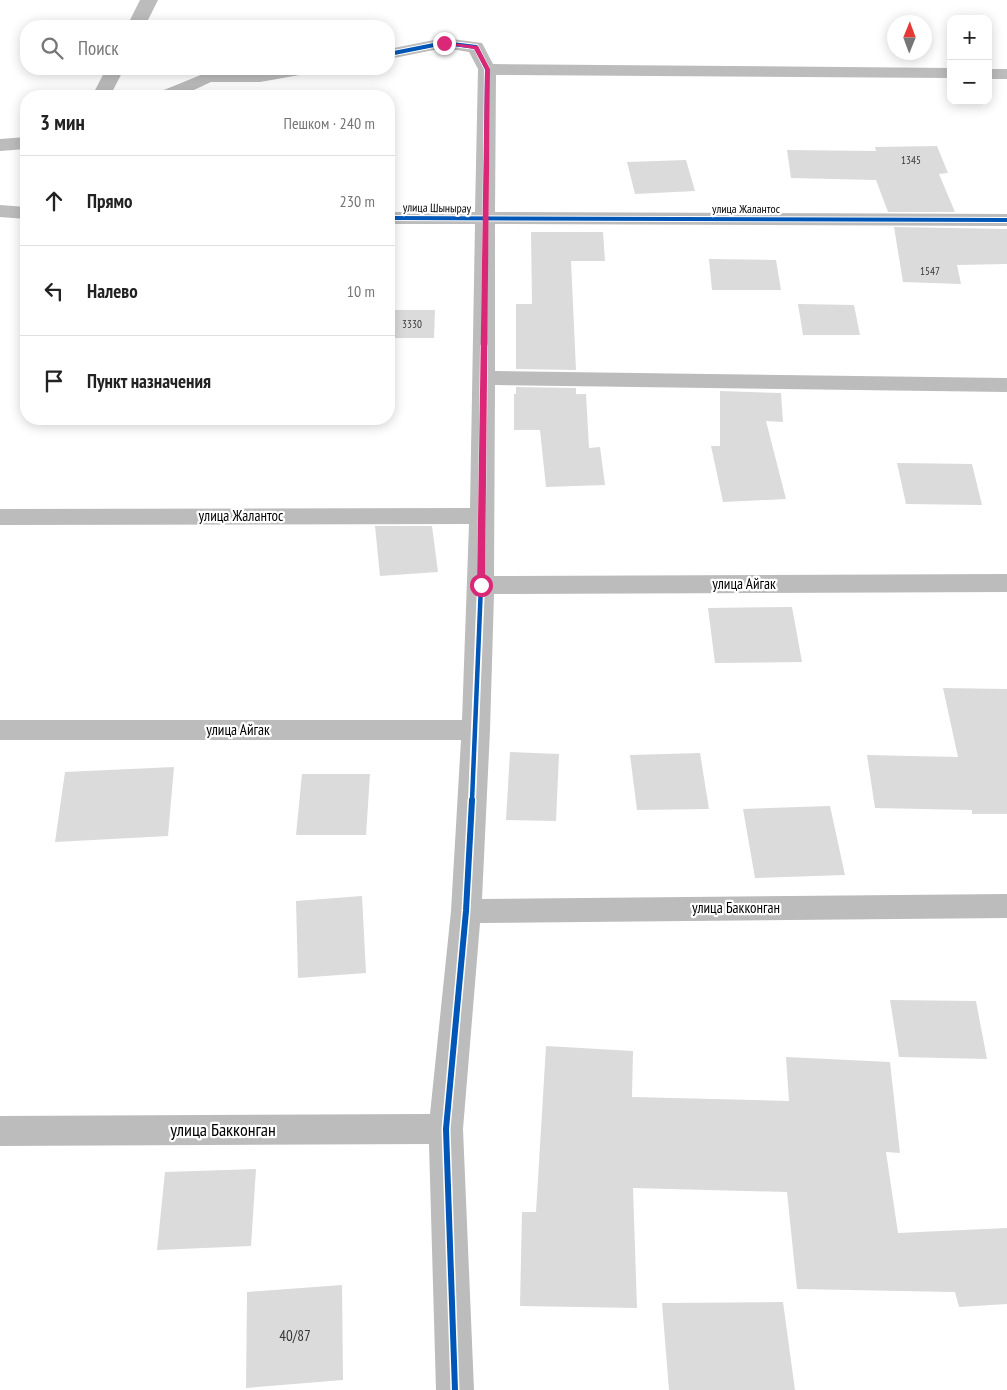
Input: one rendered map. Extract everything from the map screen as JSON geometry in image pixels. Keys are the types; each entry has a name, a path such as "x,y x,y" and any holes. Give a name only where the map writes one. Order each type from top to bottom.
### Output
{"street":[{"path":"139,20 149,0"},
{"path":"395,53 444,43 476,47 487,69 481,585 476,730 466,911 446,1129 455,1390"},
{"path":"487,69 947,74"},
{"path":"992,74 1006,74"},
{"path":"104,90 112,75"},
{"path":"179,90 208,77 260,77 271,75"},
{"path":"0,145 20,143"},
{"path":"0,212 20,212"},
{"name":"улица Шынырау","path":"395,218 486,219"},
{"name":"улица Жалантос","path":"486,219 1007,220"},
{"path":"484,378 1007,385"},
{"name":"улица Жалантос","path":"0,516 482,516"},
{"name":"улица Айгак","path":"481,585 1007,583"},
{"name":"улица Айгак","path":"0,730 476,730"},
{"name":"улица Бакконган","path":"466,911 1007,906"},
{"name":"улица Бакконган","path":"0,1131 446,1129"}],"building":[{"path":"937,146 948,173 939,174 955,212 888,212 876,180 791,178 787,150 876,151 875,147"},
{"path":"686,160 695,191 635,194 627,162"},
{"path":"894,227 1007,229 1007,264 957,265 961,284 903,282"},
{"path":"531,232 603,232 605,261 571,261 576,370 516,369 516,304 532,304"},
{"path":"709,259 776,260 781,290 712,290"},
{"path":"798,304 854,305 860,335 803,335"},
{"path":"395,310 435,310 434,338 395,338"},
{"path":"516,387 576,388 576,394 586,394 589,448 600,447 605,485 546,487 540,430 514,430 514,394 516,394"},
{"path":"720,391 781,393 783,422 766,421 786,499 723,502 711,446 720,446"},
{"path":"897,463 972,464 982,505 906,504"},
{"path":"375,526 432,526 438,572 380,576"},
{"path":"792,607 802,662 715,663 708,608"},
{"path":"943,688 1007,689 1007,814 972,814 972,810 875,808 867,755 958,757"},
{"path":"510,752 559,754 556,821 506,820"},
{"path":"700,753 709,809 637,810 630,755"},
{"path":"174,767 168,836 55,842 65,772"},
{"path":"302,774 370,774 366,835 296,835"},
{"path":"830,806 845,875 755,878 743,809"},
{"path":"362,896 366,973 298,978 296,901"},
{"path":"890,1000 976,1001 987,1059 899,1057"},
{"path":"546,1046 633,1051 632,1097 789,1101 786,1057 890,1062 900,1153 886,1152 898,1233 1007,1228 1007,1304 959,1307 955,1292 797,1289 787,1192 633,1188 637,1308 520,1306 522,1212 536,1212"},
{"path":"256,1169 251,1246 157,1250 165,1172"},
{"path":"342,1285 343,1380 246,1388 247,1292"},
{"path":"783,1302 795,1390 669,1390 662,1303"}],"cycle path":[{"path":"395,53 444,43 476,47 487,69 481,585 476,730 466,911 446,1129 455,1390"},
{"path":"395,218 1007,220"}],"route":[{"path":"444,43 476,47 487,69 481,585"}]}
